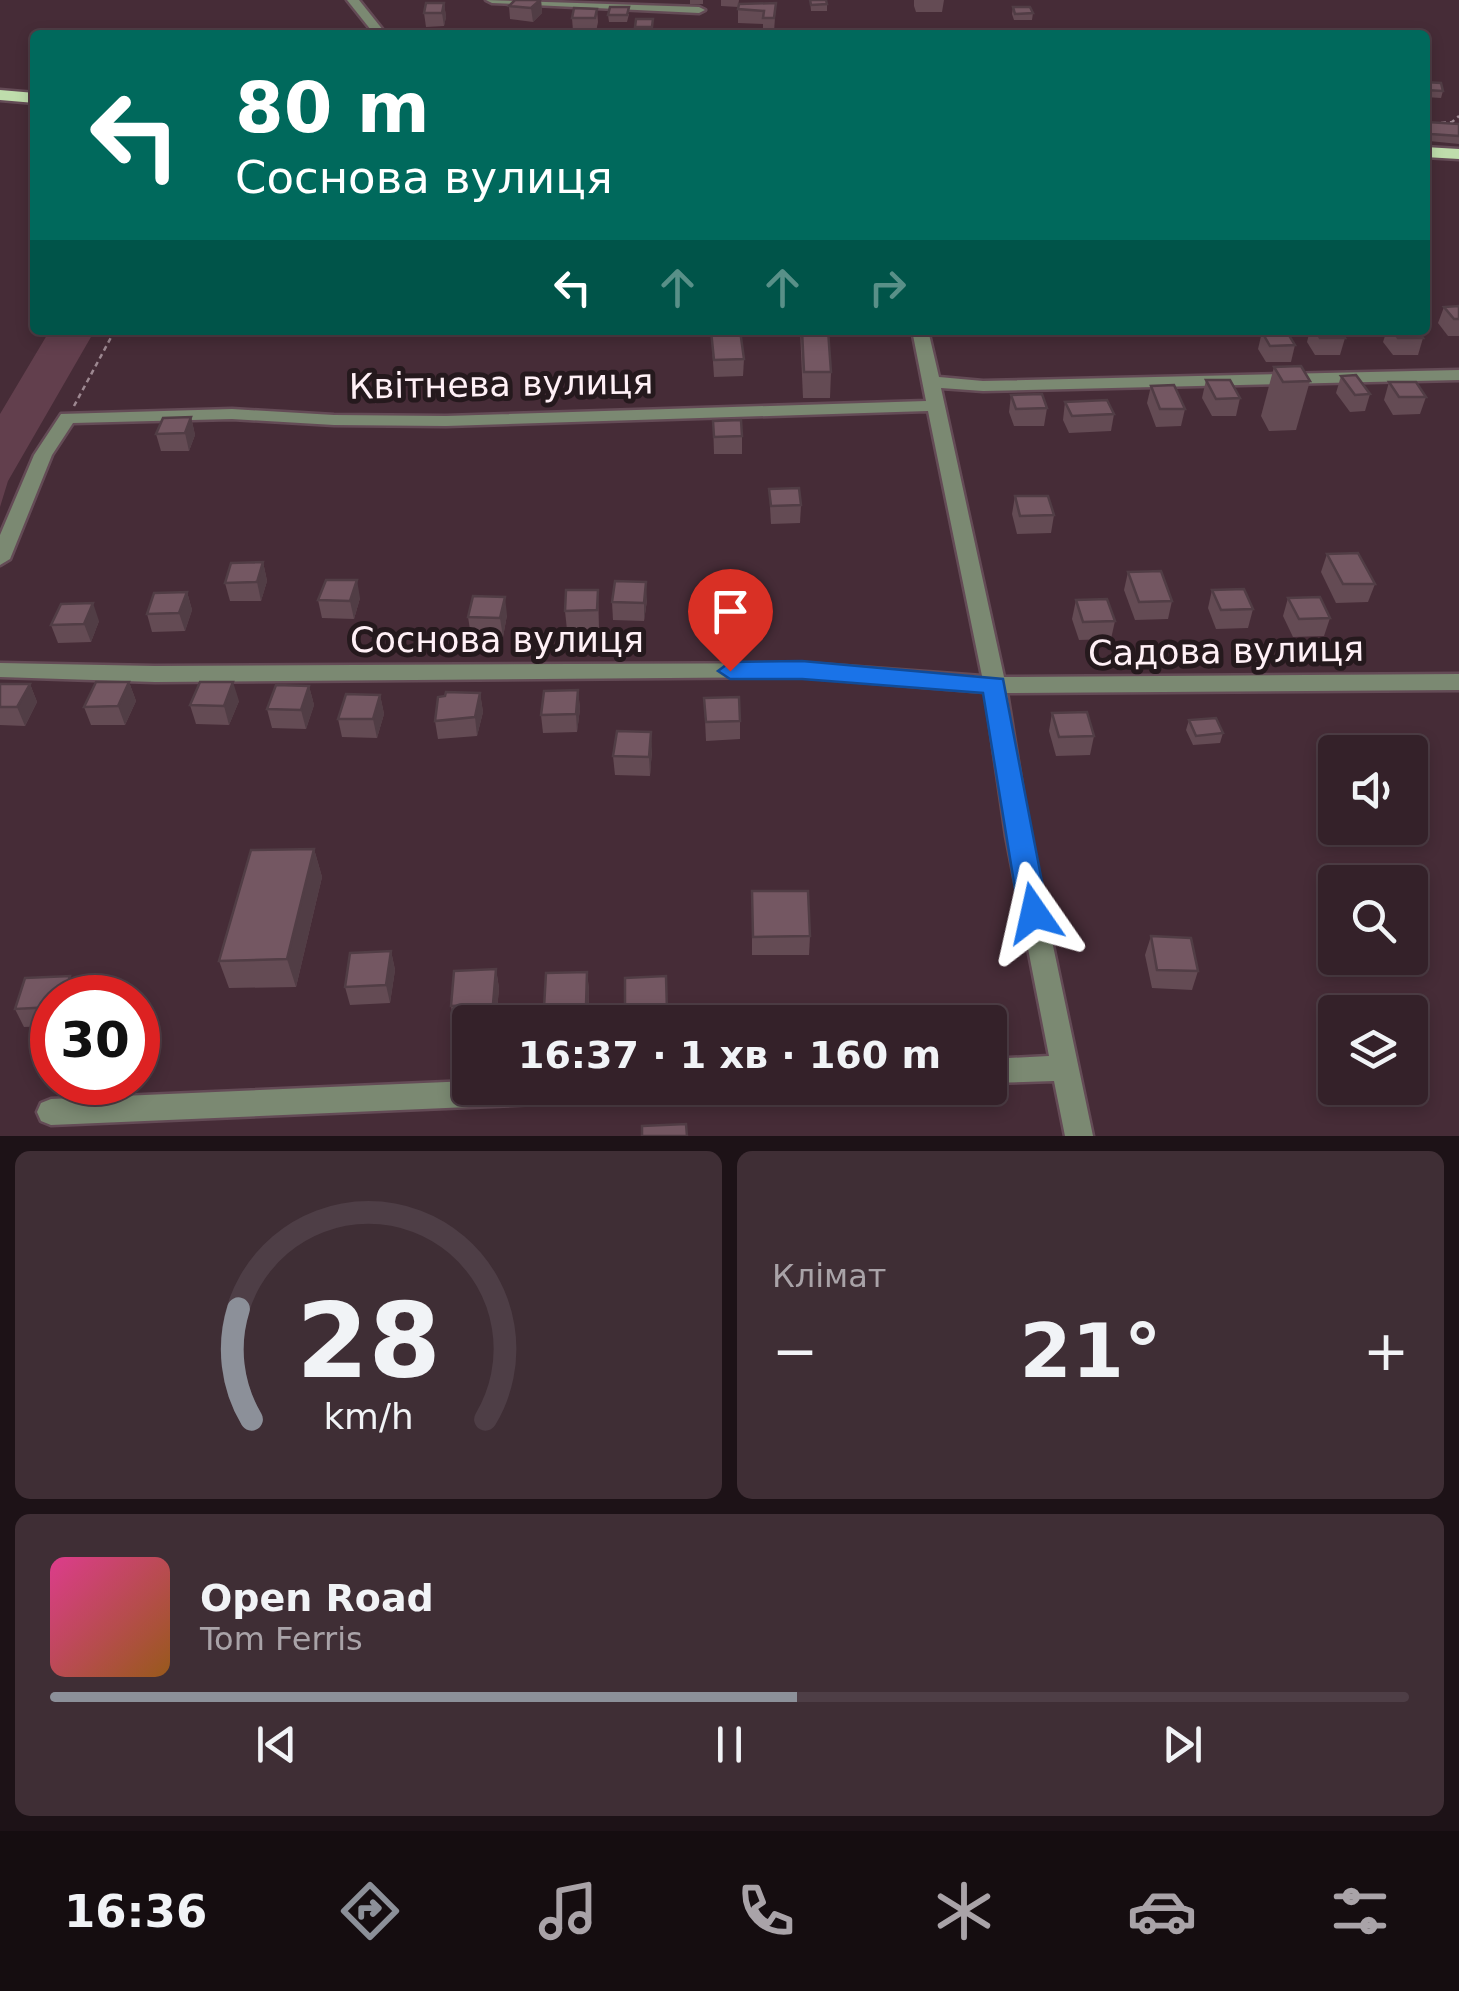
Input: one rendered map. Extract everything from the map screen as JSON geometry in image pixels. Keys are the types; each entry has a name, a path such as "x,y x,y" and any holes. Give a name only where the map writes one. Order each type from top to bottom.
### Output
{"main road":[{"path":"0,84 30,87"},
{"path":"0,95 30,98"},
{"path":"1430,152 1459,154"},
{"path":"1430,164 1459,165"}],"street":[{"path":"492,0 700,10"},
{"path":"357,1 377,30"},
{"path":"921,335 994,685 1018,836 1079,1136"},
{"path":"934,382 983,386 1459,375"},
{"name":"Квітнева вулиця","path":"66,418 232,414 446,421 936,406"},
{"path":"0,559 43,455 66,418"},
{"name":"Соснова вулиця","path":"0,670 174,674 802,670 994,685"},
{"name":"Садова вулиця","path":"994,685 1459,682"},
{"path":"1007,1070 1065,1068"},
{"path":"51,1112 452,1095"}],"path":[{"path":"1439,123 1452,122 1459,116"},
{"path":"66,418 112,335"}],"shaded area":[{"path":"47,335 92,335 8,481 0,507 0,414"}],"building":[{"path":"515,0 540,0 531,8 509,6"},
{"path":"810,0 826,0 827,4 811,5"},
{"path":"426,3 444,3 442,13 424,13"},
{"path":"776,3 774,18 763,18 764,11 738,9 739,4"},
{"path":"610,7 629,7 627,15 608,15"},
{"path":"1013,7 1030,7 1033,13 1015,14"},
{"path":"574,8 597,9 595,18 572,18"},
{"path":"636,19 653,19 652,27 635,27"},
{"path":"1430,82 1441,83 1443,91 1430,90"},
{"path":"1430,122 1459,124 1459,136 1431,134"},
{"path":"1459,306 1459,319 1454,319 1444,307"},
{"path":"711,335 741,335 744,359 714,360"},
{"path":"802,335 828,335 831,372 804,372"},
{"path":"1264,335 1289,335 1295,345 1270,346"},
{"path":"1318,335 1345,338 1320,338"},
{"path":"1396,335 1423,338 1398,338"},
{"path":"1301,366 1310,381 1283,382 1274,367"},
{"path":"1356,375 1370,394 1355,395 1341,376"},
{"path":"1206,380 1230,380 1240,398 1216,399"},
{"path":"1389,382 1416,382 1426,397 1399,397"},
{"path":"1174,385 1185,409 1160,409 1151,386"},
{"path":"1042,394 1047,408 1016,409 1011,395"},
{"path":"1107,400 1114,414 1072,416 1065,402"},
{"path":"191,417 185,433 156,434 163,418"},
{"path":"741,420 742,436 714,437 713,421"},
{"path":"799,488 801,505 771,506 769,489"},
{"path":"1015,496 1048,496 1054,515 1020,516"},
{"path":"1358,553 1375,584 1343,584 1327,554"},
{"path":"263,562 257,582 225,583 231,563"},
{"path":"1161,571 1172,601 1139,602 1128,572"},
{"path":"326,580 357,580 350,601 318,600"},
{"path":"615,581 646,582 644,603 612,602"},
{"path":"710,585 741,586 740,607 708,606"},
{"path":"1244,589 1253,609 1221,610 1212,590"},
{"path":"566,590 598,590 597,610 565,611"},
{"path":"187,592 179,613 147,614 154,593"},
{"path":"473,596 505,597 500,618 468,617"},
{"path":"1320,597 1330,618 1299,619 1288,598"},
{"path":"1107,599 1115,621 1083,622 1076,600"},
{"path":"93,603 84,624 51,625 61,604"},
{"path":"96,682 129,682 118,706 84,707"},
{"path":"200,682 233,682 224,706 190,705"},
{"path":"0,684 30,684 17,707 0,707"},
{"path":"276,685 309,686 301,710 267,709"},
{"path":"578,690 576,714 541,715 544,691"},
{"path":"446,692 480,693 475,717 435,721 438,697"},
{"path":"346,694 380,695 373,719 338,719"},
{"path":"739,697 740,721 706,722 704,698"},
{"path":"1087,712 1094,736 1059,737 1052,713"},
{"path":"1216,718 1223,733 1196,736 1189,720"},
{"path":"617,731 651,732 649,757 613,756"},
{"path":"314,849 287,959 219,961 251,850"},
{"path":"752,891 808,891 810,936 753,937"},
{"path":"1151,936 1191,938 1198,971 1157,970"},
{"path":"391,951 386,985 345,987 350,953"},
{"path":"496,969 493,1004 451,1006 454,971"},
{"path":"587,972 586,1005 544,1005 546,973"},
{"path":"666,976 667,1005 625,1005 625,978"},
{"path":"25,978 30,978 30,1008 15,1009"},
{"path":"686,1124 687,1136 642,1136 642,1126"}],"route":[{"path":"730,671 802,670 994,685 1034,913"}]}
